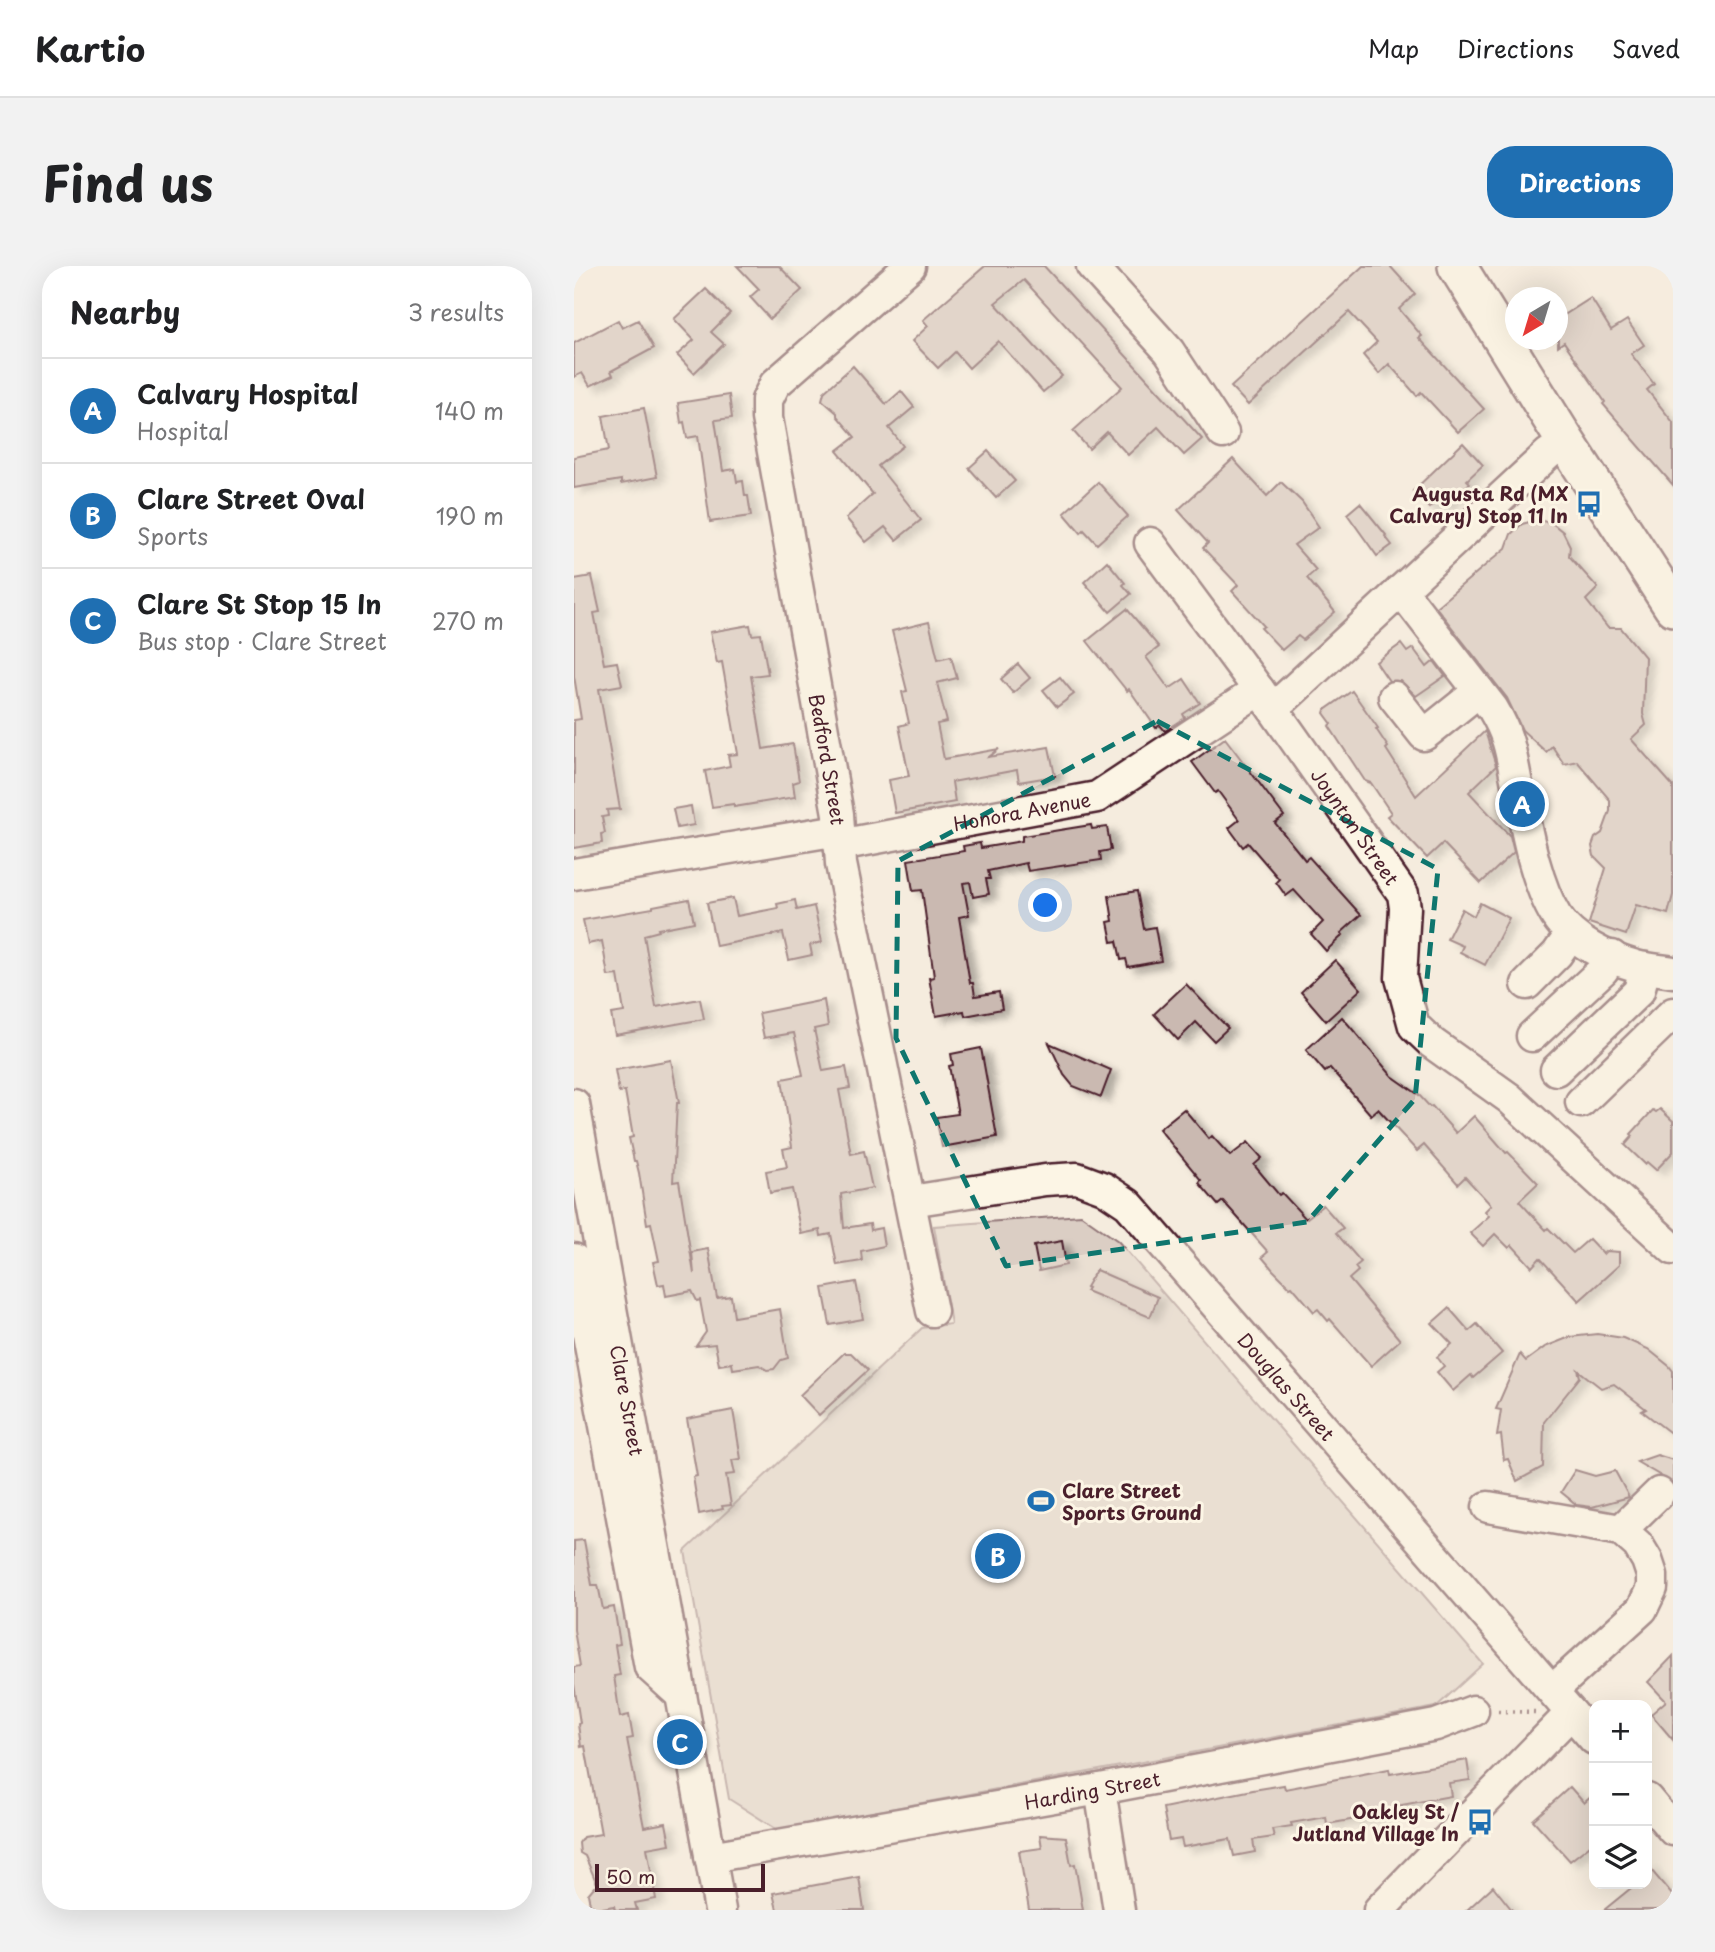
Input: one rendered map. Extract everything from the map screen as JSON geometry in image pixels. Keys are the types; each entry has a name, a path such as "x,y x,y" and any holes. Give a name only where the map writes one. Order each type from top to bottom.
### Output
{"main road":[{"path":"1457,266 1673,607"}],"street":[{"name":"Bedford Street","path":"909,266 775,384 767,400 766,418 838,814 841,864 932,1311"},
{"path":"1092,266 1170,351 1223,433"},
{"name":"Honora Avenue","path":"574,874 1097,797 1266,699 1401,590 1548,454 1566,442"},
{"name":"Joynton Street","path":"1150,543 1266,699 1403,894 1405,908 1401,978 1414,1026 1432,1043 1509,1098 1673,1249"},
{"path":"1401,590 1504,727 1513,755 1517,787 1542,885 1556,917 1571,934 1589,947 1659,970 1556,1070"},
{"path":"1394,697 1423,735 1479,691"},
{"path":"1528,984 1557,954 1571,934"},
{"path":"1532,1036 1603,970 1612,956"},
{"path":"1581,1102 1673,1013"},
{"name":"Clare Street","path":"574,1104 720,1910"},
{"name":"Douglas Street","path":"911,1201 1045,1180 1077,1178 1104,1188 1128,1204 1589,1733"},
{"name":"Clare Street","path":"574,1259 650,1667 681,1695"},
{"path":"1622,1530 1659,1493"},
{"path":"1379,1910 1632,1620 1648,1599 1652,1588 1652,1576 1647,1560 1638,1545 1622,1530 1488,1507"},
{"name":"Harding Street","path":"710,1857 1100,1789 1436,1725 1473,1711"},
{"path":"1100,1789 1119,1910"},
{"path":"1652,1805 1673,1830"}],"path":[{"path":"1473,1711 1562,1701"}],"highlighted area":[{"path":"1157,721 1438,869 1415,1099 1307,1222 1006,1266 896,1038 898,861"}],"shaded area":[{"name":"Clare Street Sports Ground","path":"1081,1215 1118,1241 1483,1664 1436,1707 778,1830 729,1799 685,1551 922,1328 951,1324 934,1226"}],"building":[{"path":"737,266 779,266 802,290 770,319 750,297 759,289"},
{"path":"985,266 1044,266 1202,439 1184,455 1158,427 1128,455 1107,432 1089,449 1073,431 1122,387 1024,280 995,303 1062,376 1043,392 998,341 969,368 955,352 938,368 912,341 928,326 923,320"},
{"path":"1363,266 1390,266 1415,294 1399,309 1422,336 1419,338 1484,409 1458,432 1421,392 1417,396 1389,364 1379,374 1363,355 1377,342 1349,312 1248,405 1231,387"},
{"path":"706,289 730,313 711,332 724,344 694,373 677,355 694,340 674,319"},
{"path":"1591,298 1611,330 1627,320 1644,345 1631,354 1654,384 1647,390 1673,422 1673,485 1603,404 1605,402 1568,348 1568,313"},
{"path":"618,320 622,328 638,320 654,348 611,371 613,375 590,386 582,373 574,377 574,343"},
{"path":"853,366 886,404 901,391 914,407 889,428 903,446 878,466 921,520 896,540 885,527 866,542 846,518 873,494 837,451 855,437 837,413 822,400 824,392"},
{"path":"729,395 732,418 715,420 723,471 735,469 737,482 743,481 751,516 710,522 698,436 687,438 678,403"},
{"path":"644,408 657,477 621,484 621,480 574,488 574,457 609,450 603,416"},
{"path":"1463,443 1483,465 1467,480 1470,483 1444,507 1437,500 1429,508 1413,491"},
{"path":"988,451 1015,481 996,498 969,468"},
{"path":"1233,459 1267,496 1281,482 1302,502 1319,527 1294,545 1316,570 1307,578 1335,612 1303,640 1298,636 1282,650 1232,591 1238,585 1203,548 1208,543 1178,510"},
{"path":"1098,482 1128,516 1097,544 1084,530 1081,533 1064,513"},
{"path":"1360,503 1392,545 1377,556 1347,514"},
{"path":"1537,520 1552,523 1563,532 1570,546 1569,556 1598,588 1586,600 1608,628 1621,628 1645,657 1643,714 1646,725 1631,739 1673,786 1673,895 1668,914 1636,905 1626,935 1589,923 1606,868 1594,856 1592,846 1595,838 1602,833 1610,811 1610,800 1577,761 1564,764 1552,746 1546,752 1522,730 1507,698 1436,607 1506,548 1511,534 1522,524"},
{"path":"1107,561 1131,594 1110,612 1084,582"},
{"path":"592,576 600,612 594,613 604,664 617,662 622,685 599,689 620,809 607,810 608,816 602,817 605,833 601,834 602,843 574,848 574,720 581,719 574,676 574,579"},
{"path":"1127,609 1159,647 1146,657 1169,689 1184,679 1200,703 1183,714 1185,718 1165,731 1160,725 1156,728 1129,689 1127,691 1087,641"},
{"path":"929,622 938,659 951,656 957,678 937,683 947,722 937,724 944,759 999,749 989,757 1049,747 1055,776 1019,782 1017,770 952,782 955,802 895,813 889,780 909,776 899,726 909,723 902,692 907,691 892,631"},
{"path":"750,625 752,635 761,634 768,674 751,676 763,749 793,744 799,781 793,783 795,797 734,807 734,804 712,807 705,771 730,766 728,755 738,754 722,662 717,663 710,632"},
{"path":"1401,644 1407,652 1413,648 1427,667 1434,661 1445,676 1416,696 1401,681 1389,681 1376,662"},
{"path":"1018,664 1030,678 1013,693 1001,679"},
{"path":"1060,677 1074,694 1057,707 1043,690"},
{"path":"1352,691 1378,728 1376,729 1388,747 1386,749 1416,796 1485,731 1496,766 1469,792 1510,836 1514,852 1481,883 1443,843 1427,858 1387,816 1391,813 1371,783 1365,781 1329,726 1332,724 1324,713"},
{"path":"1225,738 1284,816 1275,823 1305,860 1309,857 1361,915 1326,951 1311,934 1323,922 1294,890 1286,896 1276,882 1279,879 1248,843 1243,847 1229,828 1239,820 1192,762"},
{"path":"691,806 694,825 677,828 673,809"},
{"path":"1091,825 1092,829 1107,827 1111,850 1100,852 1101,860 1028,871 1026,863 988,871 990,879 986,879 989,894 973,897 970,882 963,883 969,915 959,917 970,983 973,983 975,996 999,992 1002,1009 965,1016 964,1011 936,1016 929,978 934,977 922,890 913,891 908,860 964,851 963,846 980,843 981,848 1022,841 1022,836"},
{"path":"1137,891 1144,929 1155,927 1161,961 1128,967 1126,959 1121,960 1117,941 1112,942 1108,922 1113,921 1109,896"},
{"path":"733,898 737,916 778,908 777,904 795,900 797,910 814,906 822,942 810,945 812,955 789,960 783,933 716,946 707,903"},
{"path":"689,899 694,922 658,929 659,931 644,935 656,1007 700,999 704,1019 615,1035 611,1014 624,1012 618,975 608,976 602,941 588,944 583,920"},
{"path":"1480,903 1509,918 1485,965 1460,952 1463,946 1447,939 1462,909 1474,916"},
{"path":"1335,960 1361,989 1326,1021 1301,992"},
{"path":"1186,984 1228,1028 1214,1041 1196,1022 1178,1040 1154,1014"},
{"path":"824,1000 828,1026 814,1029 823,1071 846,1067 850,1088 839,1090 851,1154 864,1151 872,1188 841,1194 844,1228 870,1224 871,1230 881,1228 884,1246 861,1251 862,1261 837,1265 831,1234 821,1236 820,1230 801,1234 792,1189 770,1193 766,1171 787,1167 783,1149 792,1147 782,1079 803,1075 794,1033 764,1038 759,1013"},
{"path":"1342,1017 1392,1076 1432,1106 1456,1133 1474,1116 1506,1153 1538,1183 1519,1201 1546,1230 1548,1228 1573,1253 1589,1239 1603,1254 1606,1251 1619,1252 1619,1265 1579,1301 1540,1258 1532,1267 1512,1245 1509,1248 1495,1234 1483,1246 1470,1233 1489,1216 1485,1211 1491,1205 1465,1177 1458,1184 1424,1145 1417,1151 1378,1109 1371,1115 1330,1068 1325,1072 1306,1050"},
{"path":"1049,1043 1111,1070 1101,1097 1073,1086 1064,1075"},
{"path":"981,1048 997,1137 942,1147 936,1117 958,1114 949,1066 953,1065 951,1054"},
{"path":"671,1060 679,1103 673,1182 679,1181 694,1274 692,1252 708,1249 717,1298 731,1296 734,1317 780,1309 788,1358 781,1360 774,1369 767,1370 759,1365 733,1369 732,1363 719,1365 715,1344 696,1346 706,1332 700,1300 697,1301 692,1291 666,1296 664,1284 658,1285 653,1262 659,1261 651,1223 647,1224 639,1173 629,1138 633,1137 625,1091 619,1092 615,1070"},
{"path":"1184,1109 1209,1139 1212,1136 1230,1156 1248,1142 1262,1158 1254,1165 1279,1195 1282,1193 1306,1219 1323,1205 1343,1228 1336,1233 1361,1262 1355,1267 1358,1271 1349,1279 1400,1340 1371,1366 1330,1319 1328,1321 1318,1309 1314,1312 1292,1286 1273,1270 1262,1257 1268,1252 1223,1201 1218,1205 1159,1129"},
{"path":"1660,1109 1673,1121 1673,1152 1656,1170 1647,1162 1645,1164 1625,1145 1633,1136 1631,1134 1653,1110 1656,1112"},
{"path":"1062,1241 1066,1265 1039,1271 1034,1246"},
{"path":"1096,1270 1158,1297 1150,1317 1086,1291"},
{"path":"856,1282 863,1319 830,1325 823,1288"},
{"path":"1449,1308 1469,1331 1477,1324 1502,1353 1453,1391 1437,1372 1444,1366 1437,1357 1452,1344 1432,1323"},
{"path":"1597,1334 1623,1338 1648,1349 1673,1371 1673,1435 1642,1411 1646,1409 1614,1384 1601,1388 1578,1370 1580,1377 1544,1422 1543,1467 1517,1481 1508,1459 1504,1460 1501,1435 1497,1436 1501,1410 1496,1409 1520,1354 1526,1361 1545,1347 1570,1337"},
{"path":"844,1353 851,1353 868,1370 819,1415 800,1395"},
{"path":"733,1410 741,1459 732,1460 735,1474 726,1475 731,1505 699,1514 693,1477 697,1476 687,1419"},
{"path":"1657,1455 1673,1460 1673,1483 1637,1462"},
{"path":"1575,1470 1595,1476 1615,1471 1629,1497 1592,1507 1577,1505 1561,1492"},
{"path":"584,1540 592,1585 598,1585 603,1609 614,1607 620,1644 615,1645 620,1675 614,1676 620,1717 629,1715 633,1738 627,1739 644,1827 666,1823 670,1844 647,1848 656,1899 635,1903 637,1910 615,1910 614,1906 597,1909 590,1904 588,1894 598,1886 585,1856 580,1853 579,1843 583,1837 601,1834 585,1746 581,1747 574,1684 574,1667 580,1666 574,1630 574,1541"},
{"path":"1673,1656 1673,1740 1652,1715 1666,1701 1648,1682"},
{"path":"1467,1760 1470,1780 1449,1783 1451,1796 1396,1806 1397,1812 1327,1824 1326,1817 1291,1823 1292,1826 1272,1829 1274,1837 1253,1840 1255,1852 1234,1856 1230,1839 1183,1847 1181,1839 1169,1841 1163,1808 1284,1785 1285,1789 1389,1769 1390,1774"},
{"path":"1570,1787 1584,1803 1589,1798 1589,1846 1570,1861 1533,1820"},
{"path":"1040,1835 1066,1837 1071,1865 1075,1864 1083,1910 1029,1910 1019,1851 1042,1848"},
{"path":"1652,1871 1673,1896 1673,1903 1664,1910 1604,1910 1630,1889 1652,1889"},
{"path":"859,1877 864,1910 777,1910 773,1893"},
{"path":"1493,1886 1512,1910 1467,1910"}],"place":[{"name":"Augusta Rd (MX Calvary) Stop 11 In","path":"1589,504"},
{"name":"Calvary Hospital","path":"1522,804"},
{"name":"Clare Street Sports Ground","path":"1041,1501"},
{"name":"Clare Street Oval","path":"998,1556"},
{"name":"Clare St Stop 15 In","path":"680,1742"},
{"name":"Oakley St / Jutland Village In","path":"1480,1822"}]}
